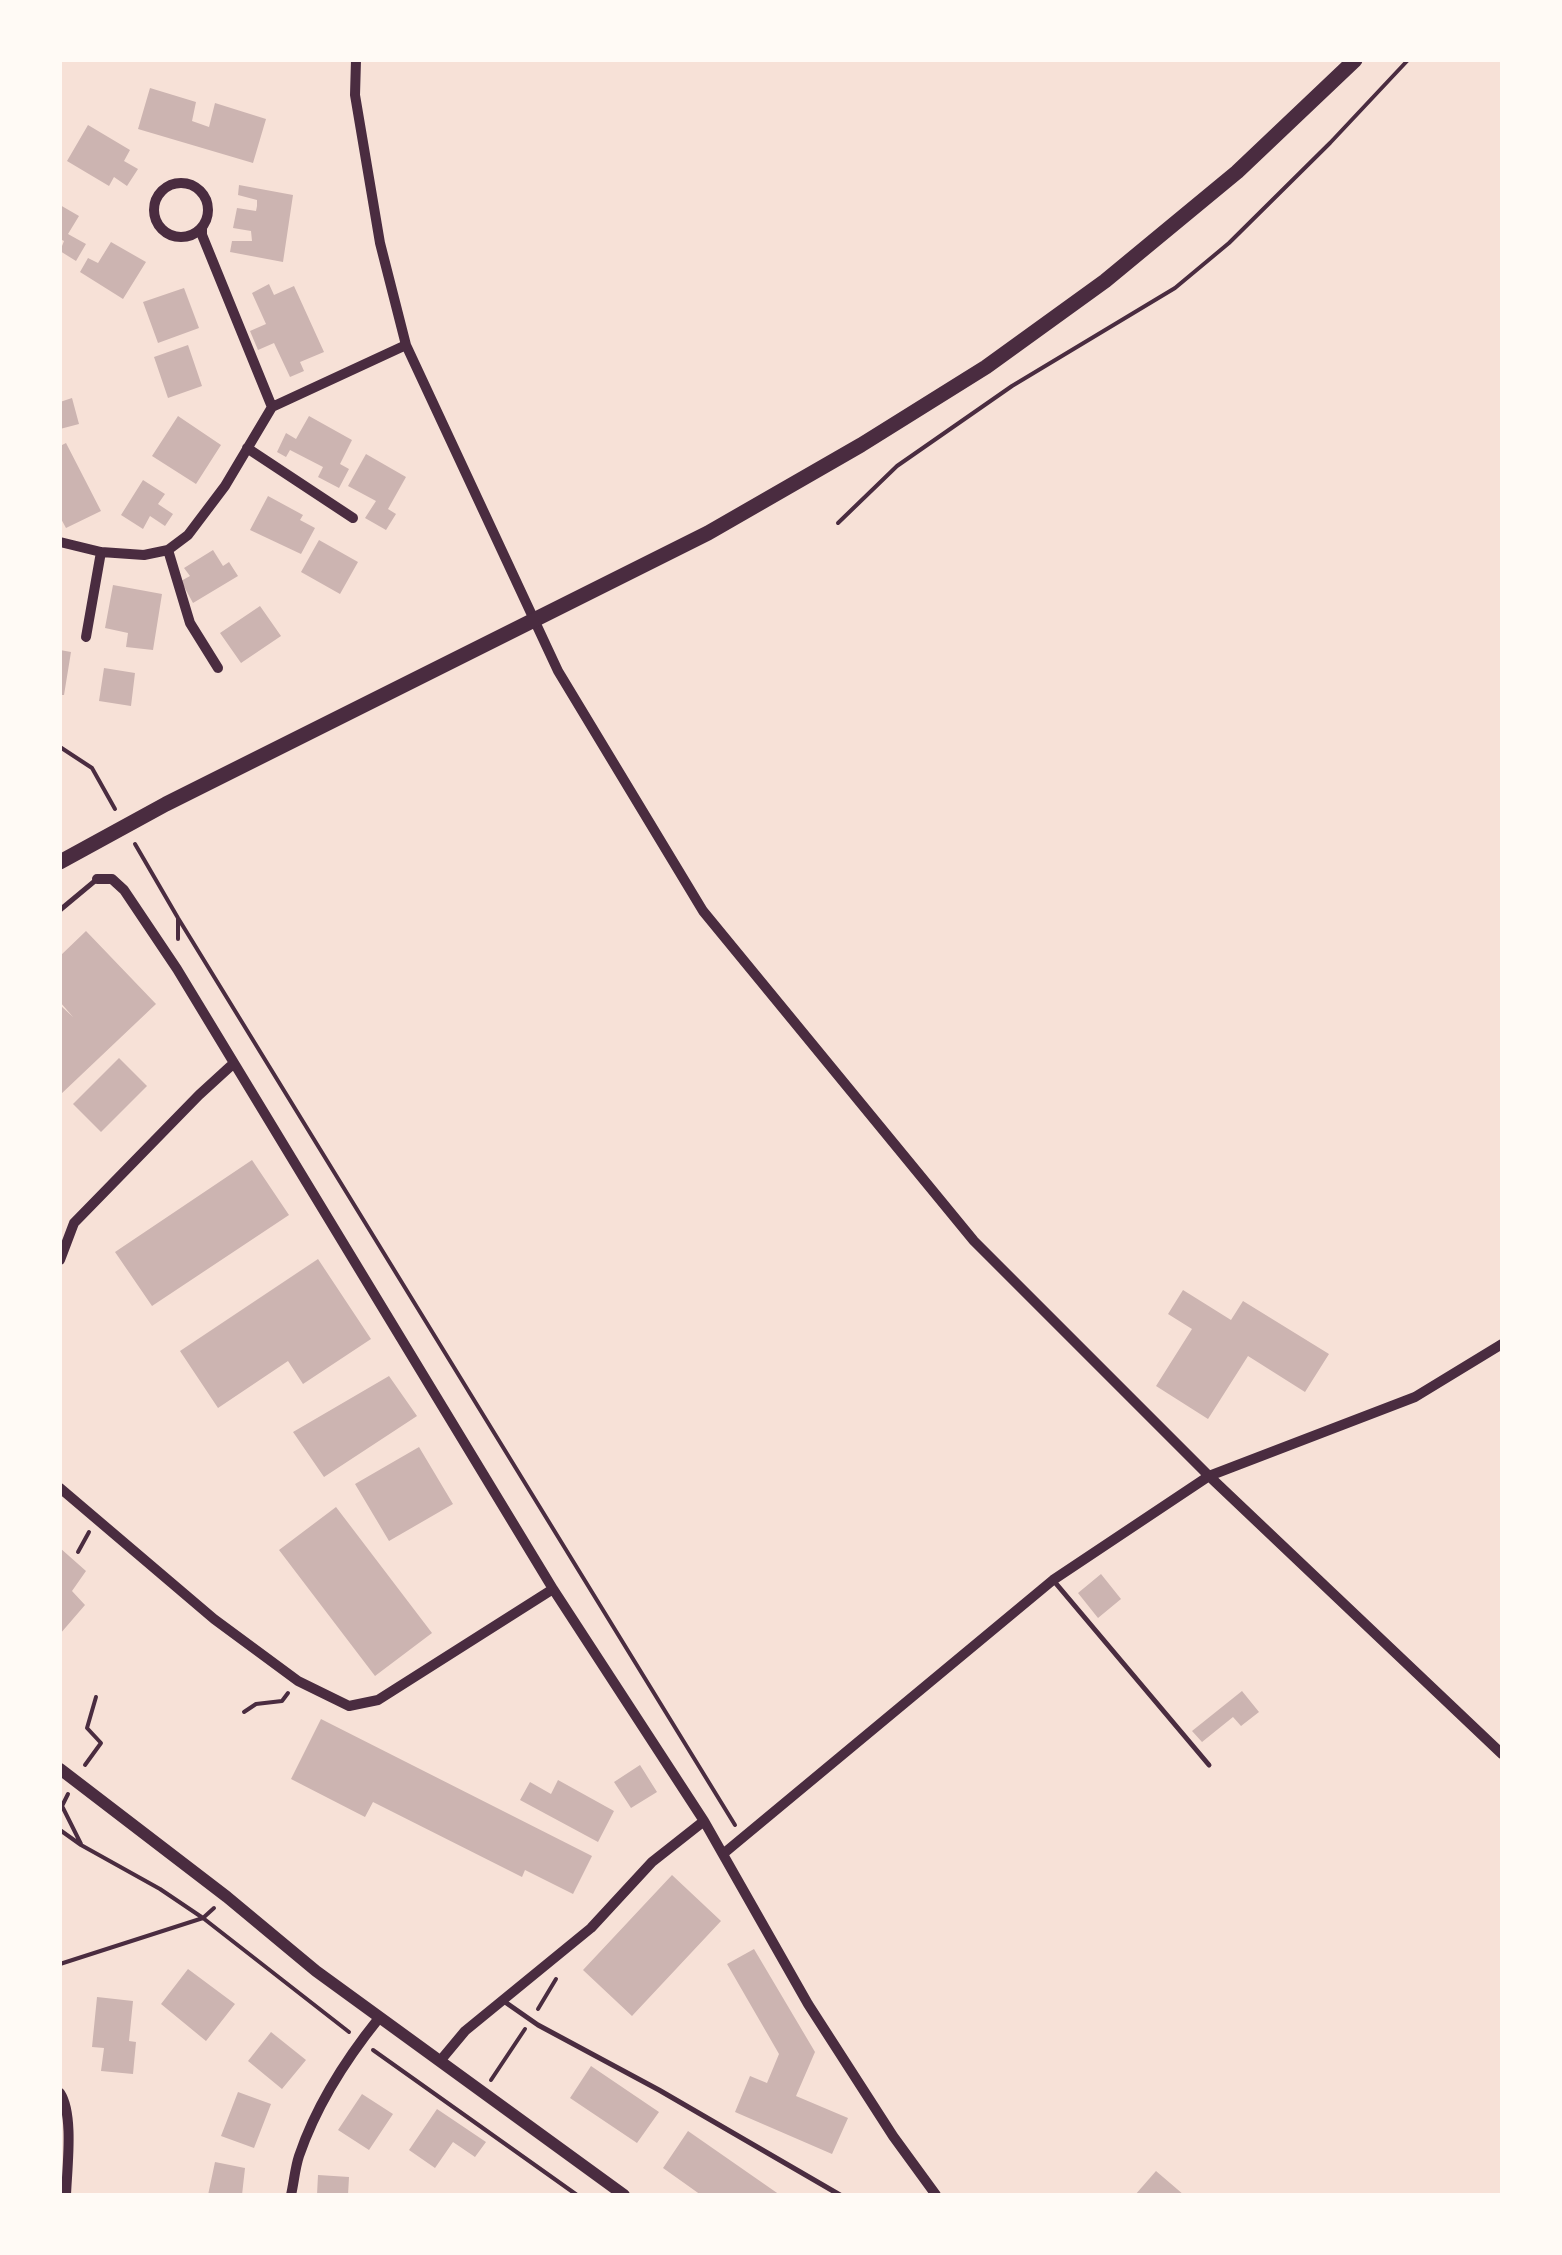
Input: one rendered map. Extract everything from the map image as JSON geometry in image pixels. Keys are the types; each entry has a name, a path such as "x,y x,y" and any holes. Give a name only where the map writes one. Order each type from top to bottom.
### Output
{"main road":[{"path":"60,862 166,804 708,533 861,445 986,367 1105,281 1222,184 1354,60"}],"street":[{"path":"356,60 355,95 380,243 406,345 558,671 703,911 974,1241 1209,1476 1502,1754"},
{"path":"202,227 188,236 164,232 155,218 160,194 175,184 194,187 206,200 208,210 202,235 272,406"},
{"path":"60,542 101,552 144,555 168,550 188,535 225,486 272,406 406,345"},
{"path":"247,448 353,518"},
{"path":"168,550 190,623 218,668"},
{"path":"86,637 101,552"},
{"path":"97,879 112,879 124,890 178,968 554,1589 704,1821 808,2004 936,2195"},
{"path":"60,1260 74,1223 234,1063"},
{"path":"723,1854 1053,1580 1209,1476 1415,1397 1502,1344"},
{"path":"60,1488 214,1619 298,1680 349,1706 378,1700 554,1589"},
{"path":"60,1768 379,2018 624,2195"},
{"path":"440,2061 465,2031 591,1928 652,1862 704,1821"},
{"path":"291,2195 298,2158 325,2098 379,2018"},
{"path":"60,2093 67,2112 66,2195"}],"lane":[{"path":"60,910 97,879"},
{"path":"1053,1580 1209,1765"},
{"path":"503,2002 840,2195"}],"path":[{"path":"838,523 897,466 1012,386 1175,288 1229,244 1408,60"},
{"path":"60,747 92,768 120,818"},
{"path":"130,835 743,1838"},
{"path":"78,1552 84,1539"},
{"path":"244,1712 256,1704 282,1702 298,1680"},
{"path":"81,1844 62,1806 74,1780 101,1743 87,1728 96,1697"},
{"path":"60,1830 203,1918 360,2042 577,2195"},
{"path":"60,1964 203,1918"}],"building":[{"path":"150,88 196,102 192,121 209,127 215,103 266,119 253,163 138,129"},
{"path":"88,125 130,150 124,161 138,169 127,186 114,177 109,186 67,161"},
{"path":"239,185 293,195 283,262 230,252 232,241 252,241 251,231 233,228 237,208 256,211 257,206 257,200 238,195"},
{"path":"60,205 79,216 68,234 86,244 76,261 60,251 64,241 60,239"},
{"path":"111,242 146,262 123,299 80,272 88,258 98,263"},
{"path":"269,284 274,295 294,286 324,352 300,362 304,371 290,377 274,343 258,350 250,331 266,324 252,293"},
{"path":"184,288 199,328 158,343 143,302"},
{"path":"188,345 202,386 168,398 154,357"},
{"path":"72,398 79,424 60,429 60,402"},
{"path":"178,416 221,445 196,484 152,456"},
{"path":"309,416 352,440 340,464 349,469 339,488 318,477 323,467 290,450 286,457 277,452 286,433 296,439"},
{"path":"66,443 101,511 66,528 60,517 60,446"},
{"path":"366,454 406,477 388,509 396,514 386,530 365,518 376,501 348,486"},
{"path":"143,480 165,494 158,504 173,514 165,526 150,516 143,529 121,515"},
{"path":"268,496 303,515 300,520 315,528 301,554 250,530"},
{"path":"319,540 358,562 340,594 301,572"},
{"path":"213,550 223,566 229,562 238,576 193,603 181,581 190,576 184,568"},
{"path":"113,585 162,594 153,650 126,647 128,633 105,628"},
{"path":"260,606 281,636 241,663 220,633"},
{"path":"60,650 71,652 64,695 60,695"},
{"path":"104,668 135,673 131,706 99,701"},
{"path":"86,931 156,1004 60,1095 60,1005 73,1017 60,1002 60,956"},
{"path":"119,1058 147,1086 101,1132 73,1104"},
{"path":"252,1160 289,1215 152,1306 115,1252"},
{"path":"318,1259 371,1339 303,1384 288,1361 218,1408 180,1351"},
{"path":"1183,1290 1231,1320 1243,1301 1329,1354 1305,1392 1248,1356 1208,1419 1156,1386 1192,1329 1168,1314"},
{"path":"389,1376 417,1416 324,1477 293,1432"},
{"path":"419,1447 453,1504 389,1541 355,1484"},
{"path":"336,1507 432,1633 375,1676 279,1550"},
{"path":"60,1548 86,1571 72,1591 85,1605 60,1634"},
{"path":"1101,1574 1121,1599 1098,1618 1078,1593"},
{"path":"1242,1691 1259,1712 1241,1726 1233,1717 1202,1742 1192,1731"},
{"path":"321,1719 592,1856 573,1894 525,1870 522,1877 373,1802 365,1817 291,1779"},
{"path":"640,1765 657,1792 631,1808 614,1782"},
{"path":"558,1780 614,1811 598,1842 520,1800 530,1782 551,1794"},
{"path":"672,1875 721,1921 632,2016 583,1970"},
{"path":"754,1949 815,2052 796,2096 848,2118 832,2154 735,2112 750,2076 767,2083 779,2054 727,1964"},
{"path":"188,1969 235,2004 206,2041 161,2004"},
{"path":"97,1997 133,2001 129,2041 136,2042 133,2074 101,2071 104,2048 92,2047"},
{"path":"271,2032 306,2060 282,2089 248,2061"},
{"path":"591,2066 659,2112 637,2143 570,2098"},
{"path":"238,2092 271,2104 254,2148 221,2136"},
{"path":"362,2094 393,2114 369,2150 338,2130"},
{"path":"437,2109 486,2142 475,2157 453,2142 435,2168 409,2150"},
{"path":"688,2131 780,2195 701,2195 663,2168"},
{"path":"215,2162 245,2168 242,2195 208,2195"},
{"path":"1156,2171 1184,2195 1135,2195"},
{"path":"318,2175 349,2177 348,2195 317,2195"}]}
